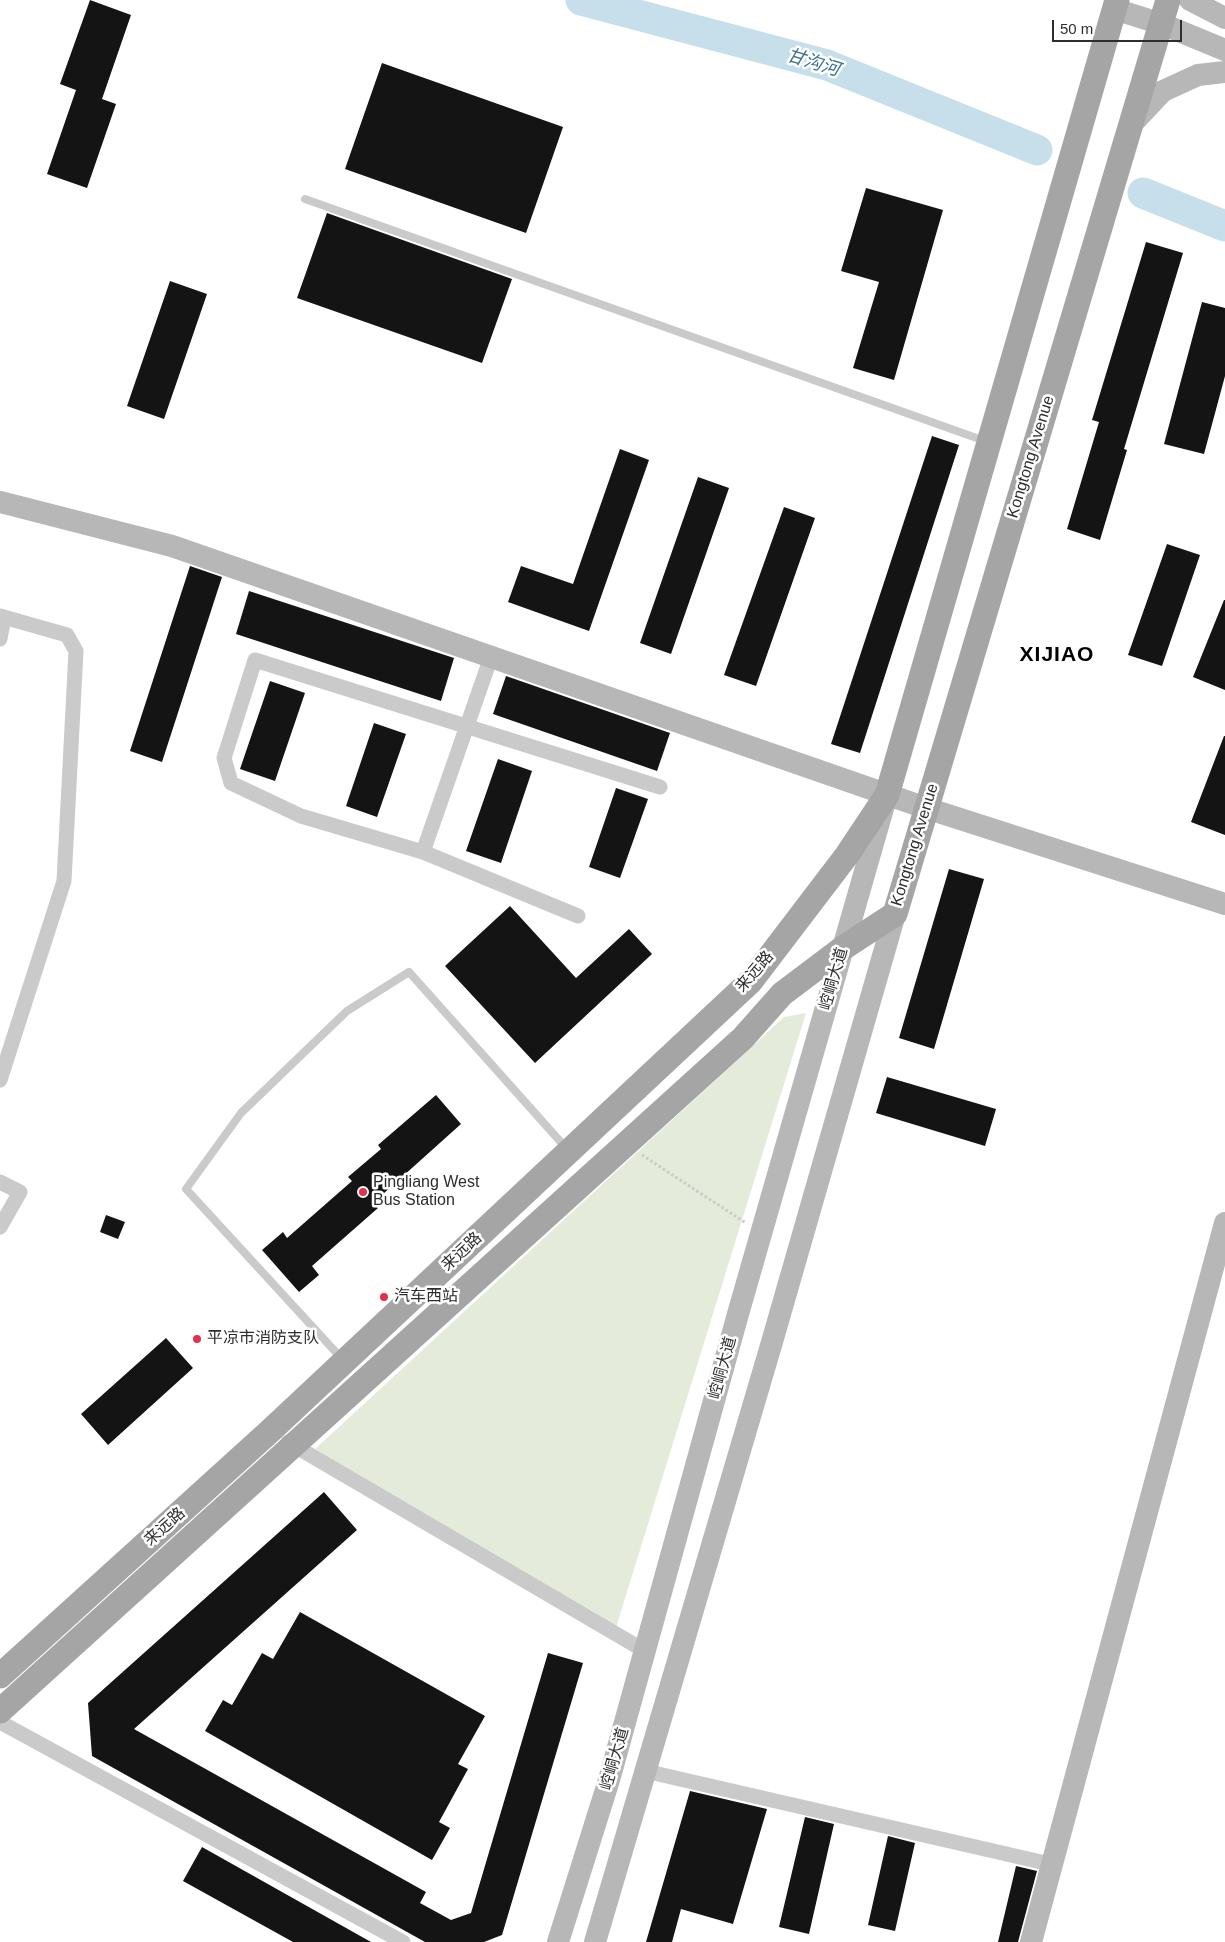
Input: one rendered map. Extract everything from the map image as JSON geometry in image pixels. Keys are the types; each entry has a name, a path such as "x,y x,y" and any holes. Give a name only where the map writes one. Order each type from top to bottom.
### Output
{"main road":[{"name":"Kongtong Avenue","path":"895,914 1168,0"},
{"path":"1190,0 1225,18"},
{"path":"888,794 1115,5 1225,50"},
{"path":"1130,127 1163,91 1198,75 1225,72"},
{"path":"0,502 172,546 926,808 1225,904"},
{"name":"崆峒大道","path":"558,1942 609,1780 761,1233 888,794"},
{"name":"来远路","path":"0,1676 269,1432 751,980 847,855 888,794"},
{"name":"崆峒大道","path":"595,1942 772,1342 895,914"},
{"name":"来远路","path":"0,1711 743,1038 782,994 843,948 895,914"},
{"path":"1031,1942 1050,1864 1225,1222"}],"street":[{"path":"0,639 2,616 67,635 76,651 64,881 0,1080"},
{"path":"423,852 491,657"},
{"path":"578,916 423,852 302,816 231,783 224,758 255,660 660,787"},
{"path":"0,1182 20,1192 0,1226"},
{"path":"269,1432 645,1651"},
{"path":"0,1722 403,1942"},
{"path":"645,1771 1050,1864"}],"lane":[{"path":"305,199 990,443"},
{"path":"344,1361 186,1188 241,1113 348,1011 409,972 569,1151"}],"path":[{"path":"626,1144 761,1233"}],"green space":[{"path":"806,1013 614,1634 315,1449 784,1017"}],"building":[{"path":"90,0 131,15 102,99 116,104 87,188 47,174 76,90 60,84"},
{"path":"382,63 563,127 526,233 345,169"},
{"path":"866,188 943,210 894,380 853,368 879,282 841,271"},
{"path":"327,213 512,279 482,363 297,298"},
{"path":"1146,242 1183,253 1124,449 1127,450 1100,540 1067,529 1099,422 1092,420"},
{"path":"170,281 207,294 164,419 127,406"},
{"path":"1202,302 1225,308 1225,376 1204,454 1164,444"},
{"path":"932,436 959,445 860,753 831,744"},
{"path":"620,449 649,460 589,631 508,602 521,566 573,584"},
{"path":"698,477 729,488 671,654 640,643"},
{"path":"784,507 815,518 756,686 724,675"},
{"path":"1167,544 1200,555 1162,666 1128,655"},
{"path":"190,566 222,577 162,762 130,751"},
{"path":"249,591 454,658 441,701 236,634"},
{"path":"1225,600 1225,690 1193,677"},
{"path":"506,676 670,733 657,771 493,714"},
{"path":"270,681 305,693 275,781 240,769"},
{"path":"374,723 406,734 377,817 346,806"},
{"path":"1225,736 1225,835 1191,822"},
{"path":"498,759 532,771 501,863 466,851"},
{"path":"616,788 648,799 620,878 589,867"},
{"path":"949,869 984,879 934,1049 899,1038"},
{"path":"510,906 576,978 629,929 652,954 535,1063 445,966"},
{"path":"887,1077 996,1109 985,1146 876,1113"},
{"name":"Pingliang West Bus Station","path":"436,1095 461,1124 373,1203 378,1208 312,1266 319,1275 299,1292 262,1250 283,1232 287,1238 352,1181 348,1177 381,1149 378,1145"},
{"path":"106,1215 125,1222 118,1239 100,1232"},
{"path":"166,1338 193,1368 108,1445 81,1414"},
{"path":"324,1492 357,1530 134,1729 426,1892 420,1903 451,1920 471,1913 548,1653 583,1663 502,1935 484,1942 425,1942 92,1756 88,1703"},
{"path":"300,1612 485,1716 458,1764 468,1769 439,1822 450,1828 432,1860 205,1731 223,1700 232,1705 262,1653 273,1659"},
{"path":"690,1791 767,1809 733,1924 681,1909 672,1942 646,1942"},
{"path":"805,1817 834,1824 809,1934 779,1927"},
{"path":"888,1836 915,1843 895,1931 868,1925"},
{"path":"202,1847 371,1942 293,1942 183,1881"},
{"path":"1016,1866 1037,1871 1018,1942 998,1942"}],"waterway":[{"name":"甘沟河","path":"581,0 827,65 1037,150"},
{"name":"甘沟河","path":"1143,193 1225,226"}],"place":[{"name":"Pingliang West Bus Station","path":"363,1192"},
{"name":"汽车西站","path":"384,1297"},
{"name":"平凉市消防支队","path":"197,1339"}],"district":[{"name":"XIJIAO","path":"1057,655"}]}
